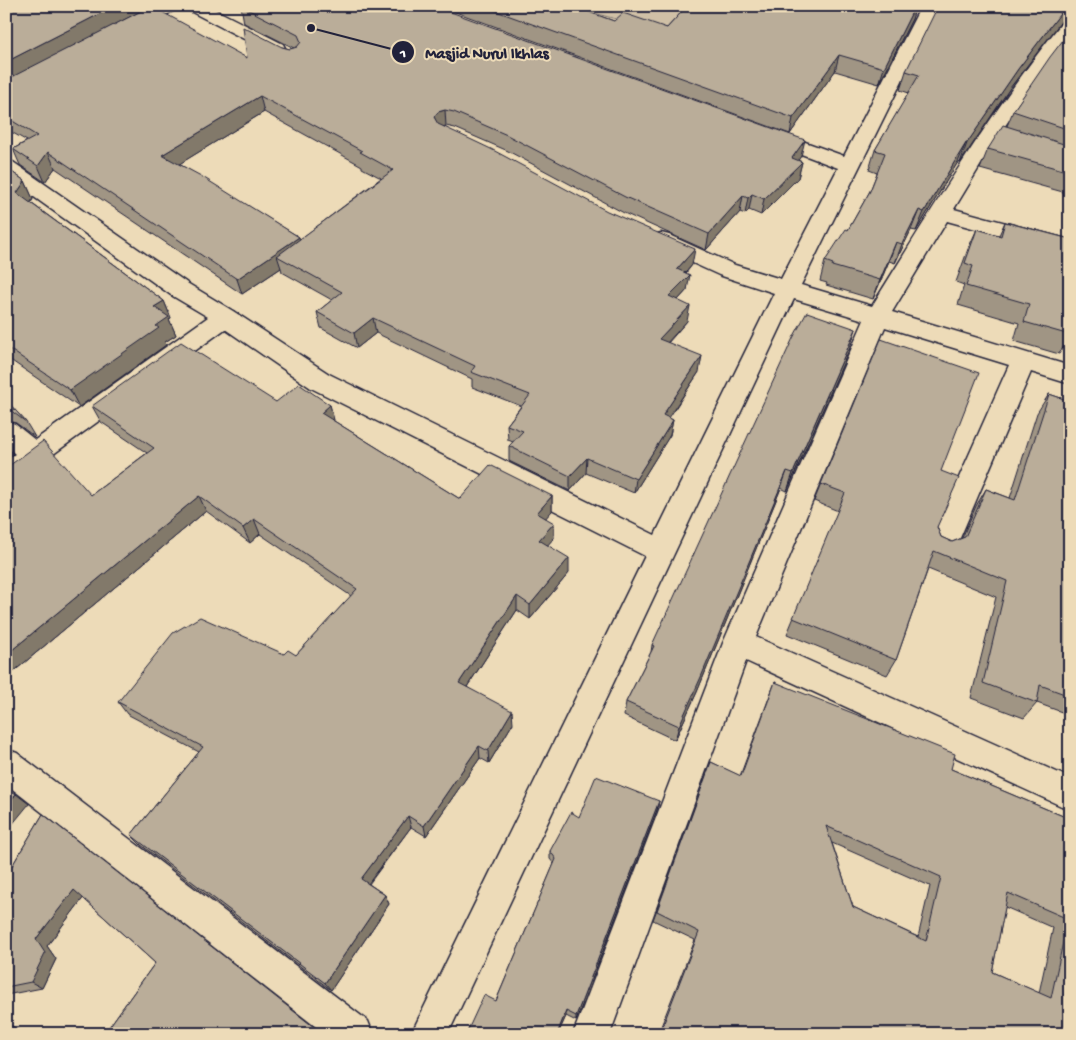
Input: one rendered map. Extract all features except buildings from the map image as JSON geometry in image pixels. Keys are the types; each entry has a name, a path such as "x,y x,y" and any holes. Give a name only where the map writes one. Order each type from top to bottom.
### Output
{"main road":[{"path":"109,38 169,6"},
{"path":"194,6 293,57"},
{"path":"429,1034 661,551 680,516 788,288 930,6"},
{"path":"591,1034 738,643 878,316 940,212 1001,137 1059,54 1070,24"},
{"path":"754,129 850,165"},
{"path":"6,167 179,289 320,380 398,421 661,551"},
{"path":"940,212 1070,248"},
{"path":"641,232 727,270 1070,375"},
{"path":"6,475 225,317"},
{"path":"944,545 1023,361"},
{"path":"6,430 34,454"},
{"path":"738,643 1070,794"},
{"path":"6,764 355,1034"}],"shaded area":[{"path":"568,6 695,6 668,33"}],"place":[{"name":"Masjid Nurul Ikhlas","path":"311,28"}]}
